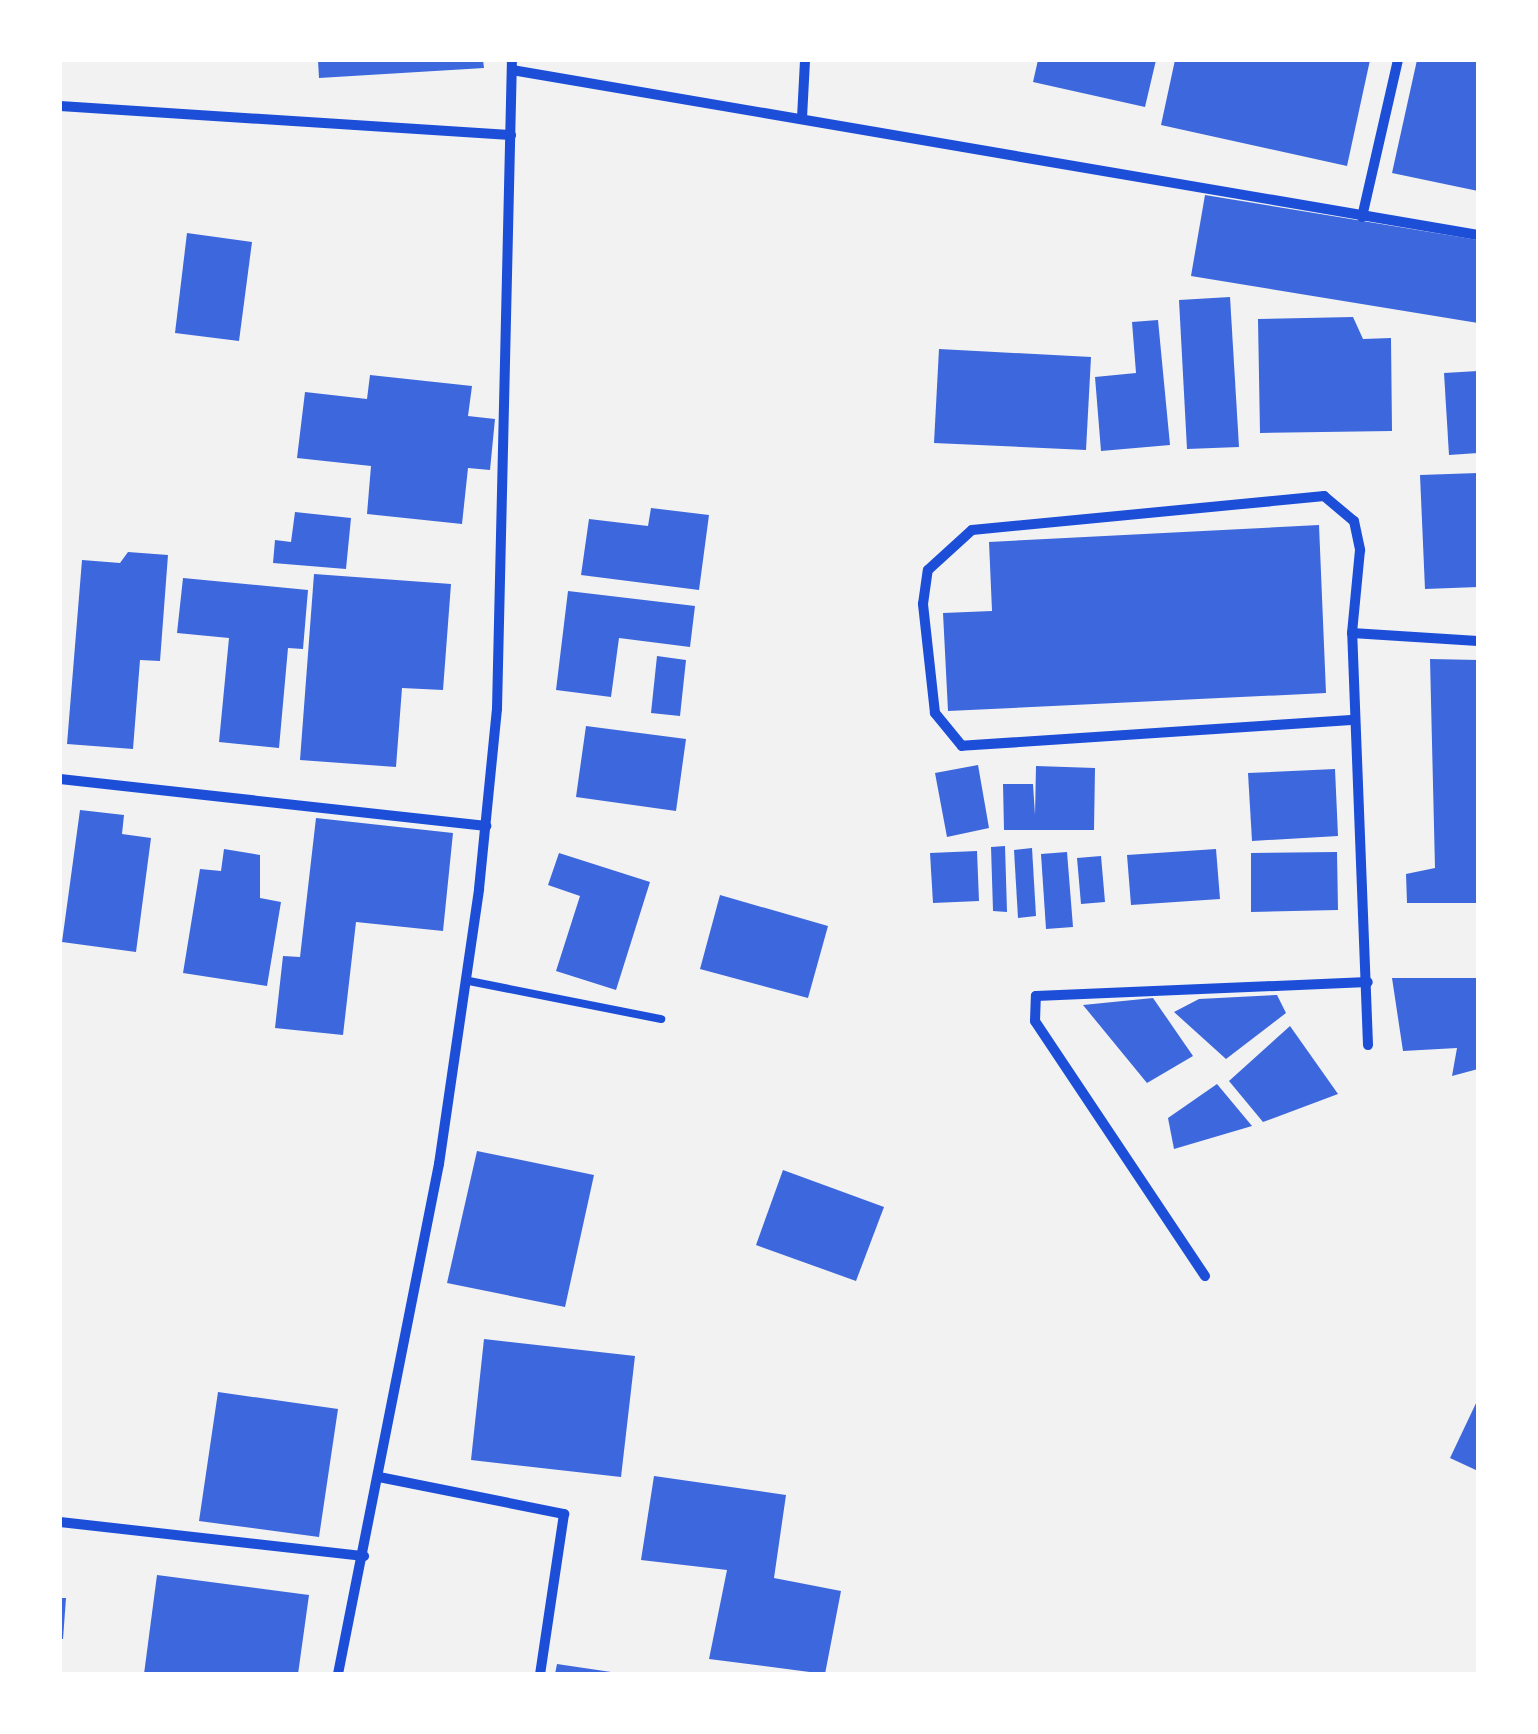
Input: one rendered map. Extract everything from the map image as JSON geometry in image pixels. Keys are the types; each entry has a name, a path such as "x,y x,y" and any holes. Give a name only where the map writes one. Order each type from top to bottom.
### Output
{"street":[{"path":"802,118 806,60"},
{"path":"1362,217 1398,60"},
{"path":"338,1674 379,1477 469,981 486,826 512,65 1478,235"},
{"path":"60,106 511,136"},
{"path":"1350,720 962,746 935,713 923,604 928,570 945,548 988,526 1324,496 1354,521 1360,550 1352,633 1350,720 1368,982 1368,1045"},
{"path":"1352,633 1478,641"},
{"path":"60,779 486,826"},
{"path":"1205,1276 1034,1020 1036,996 1368,982"},
{"path":"379,1477 564,1514 540,1674"},
{"path":"60,1522 364,1556"}],"lane":[{"path":"469,981 661,1018"}],"building":[{"path":"318,60 483,60 484,68 319,78"},
{"path":"1038,60 1156,60 1145,107 1033,82"},
{"path":"1175,60 1370,60 1347,166 1161,125"},
{"path":"1417,60 1478,60 1478,191 1392,173"},
{"path":"1205,195 1478,240 1478,323 1191,276"},
{"path":"187,233 252,242 239,341 175,333"},
{"path":"1230,297 1239,447 1187,449 1179,300"},
{"path":"1353,317 1363,339 1391,338 1392,431 1260,433 1258,319"},
{"path":"1158,320 1170,445 1101,451 1095,377 1136,373 1132,322"},
{"path":"939,349 1091,357 1086,450 934,443"},
{"path":"1478,371 1478,453 1449,455 1444,373"},
{"path":"370,375 472,386 468,416 495,419 490,470 468,468 462,524 367,514 371,466 297,458 305,392 367,399"},
{"path":"1478,473 1478,587 1425,589 1420,475"},
{"path":"651,508 709,515 699,590 581,575 589,519 648,526"},
{"path":"295,512 351,518 346,569 273,563 275,540 291,542"},
{"path":"1319,525 1326,693 948,711 943,613 992,611 989,542"},
{"path":"128,552 168,555 160,661 140,660 133,749 67,744 82,560 120,563"},
{"path":"314,574 451,584 443,690 402,688 396,767 300,760"},
{"path":"183,578 308,590 303,649 288,648 279,748 219,742 229,638 177,633"},
{"path":"568,591 695,606 690,647 619,638 611,697 556,690"},
{"path":"657,656 686,660 680,716 651,713"},
{"path":"1430,659 1478,660 1478,903 1407,903 1406,874 1435,868"},
{"path":"586,726 686,739 676,811 576,797"},
{"path":"978,765 989,828 947,837 935,773"},
{"path":"1036,766 1095,768 1094,830 1004,830 1003,784 1033,784 1035,815"},
{"path":"1335,769 1338,836 1252,841 1248,773"},
{"path":"80,810 124,815 122,834 151,838 136,952 62,942"},
{"path":"316,818 453,833 443,931 356,922 343,1035 275,1028 283,956 300,957"},
{"path":"1005,846 1007,912 993,911 991,847"},
{"path":"1032,848 1036,916 1018,918 1014,850"},
{"path":"224,849 260,855 260,898 281,902 267,986 183,973 200,869 221,871"},
{"path":"1216,849 1220,899 1131,905 1127,855"},
{"path":"977,851 979,901 933,903 930,853"},
{"path":"1067,852 1073,927 1046,929 1041,854"},
{"path":"1337,852 1338,910 1251,912 1251,853"},
{"path":"559,853 650,882 616,990 556,971 580,896 548,885"},
{"path":"1101,856 1105,902 1081,904 1077,858"},
{"path":"720,895 828,926 808,998 700,969"},
{"path":"1392,978 1478,978 1478,1069 1452,1076 1457,1048 1403,1051"},
{"path":"1277,995 1286,1013 1226,1059 1174,1012 1199,999"},
{"path":"1153,998 1193,1056 1147,1083 1083,1005"},
{"path":"1290,1026 1338,1094 1263,1122 1229,1081"},
{"path":"1217,1084 1252,1126 1174,1149 1168,1118"},
{"path":"477,1151 594,1175 565,1307 447,1283"},
{"path":"783,1170 884,1207 856,1281 756,1245"},
{"path":"484,1339 635,1356 621,1477 471,1460"},
{"path":"218,1392 338,1409 319,1537 199,1521"},
{"path":"1478,1399 1478,1471 1450,1458"},
{"path":"654,1476 786,1495 774,1578 841,1591 825,1674 709,1659 727,1570 641,1560"},
{"path":"157,1575 309,1595 298,1674 144,1674"},
{"path":"60,1598 66,1598 63,1639 60,1639"},
{"path":"557,1664 611,1672 611,1674 555,1674"}]}
